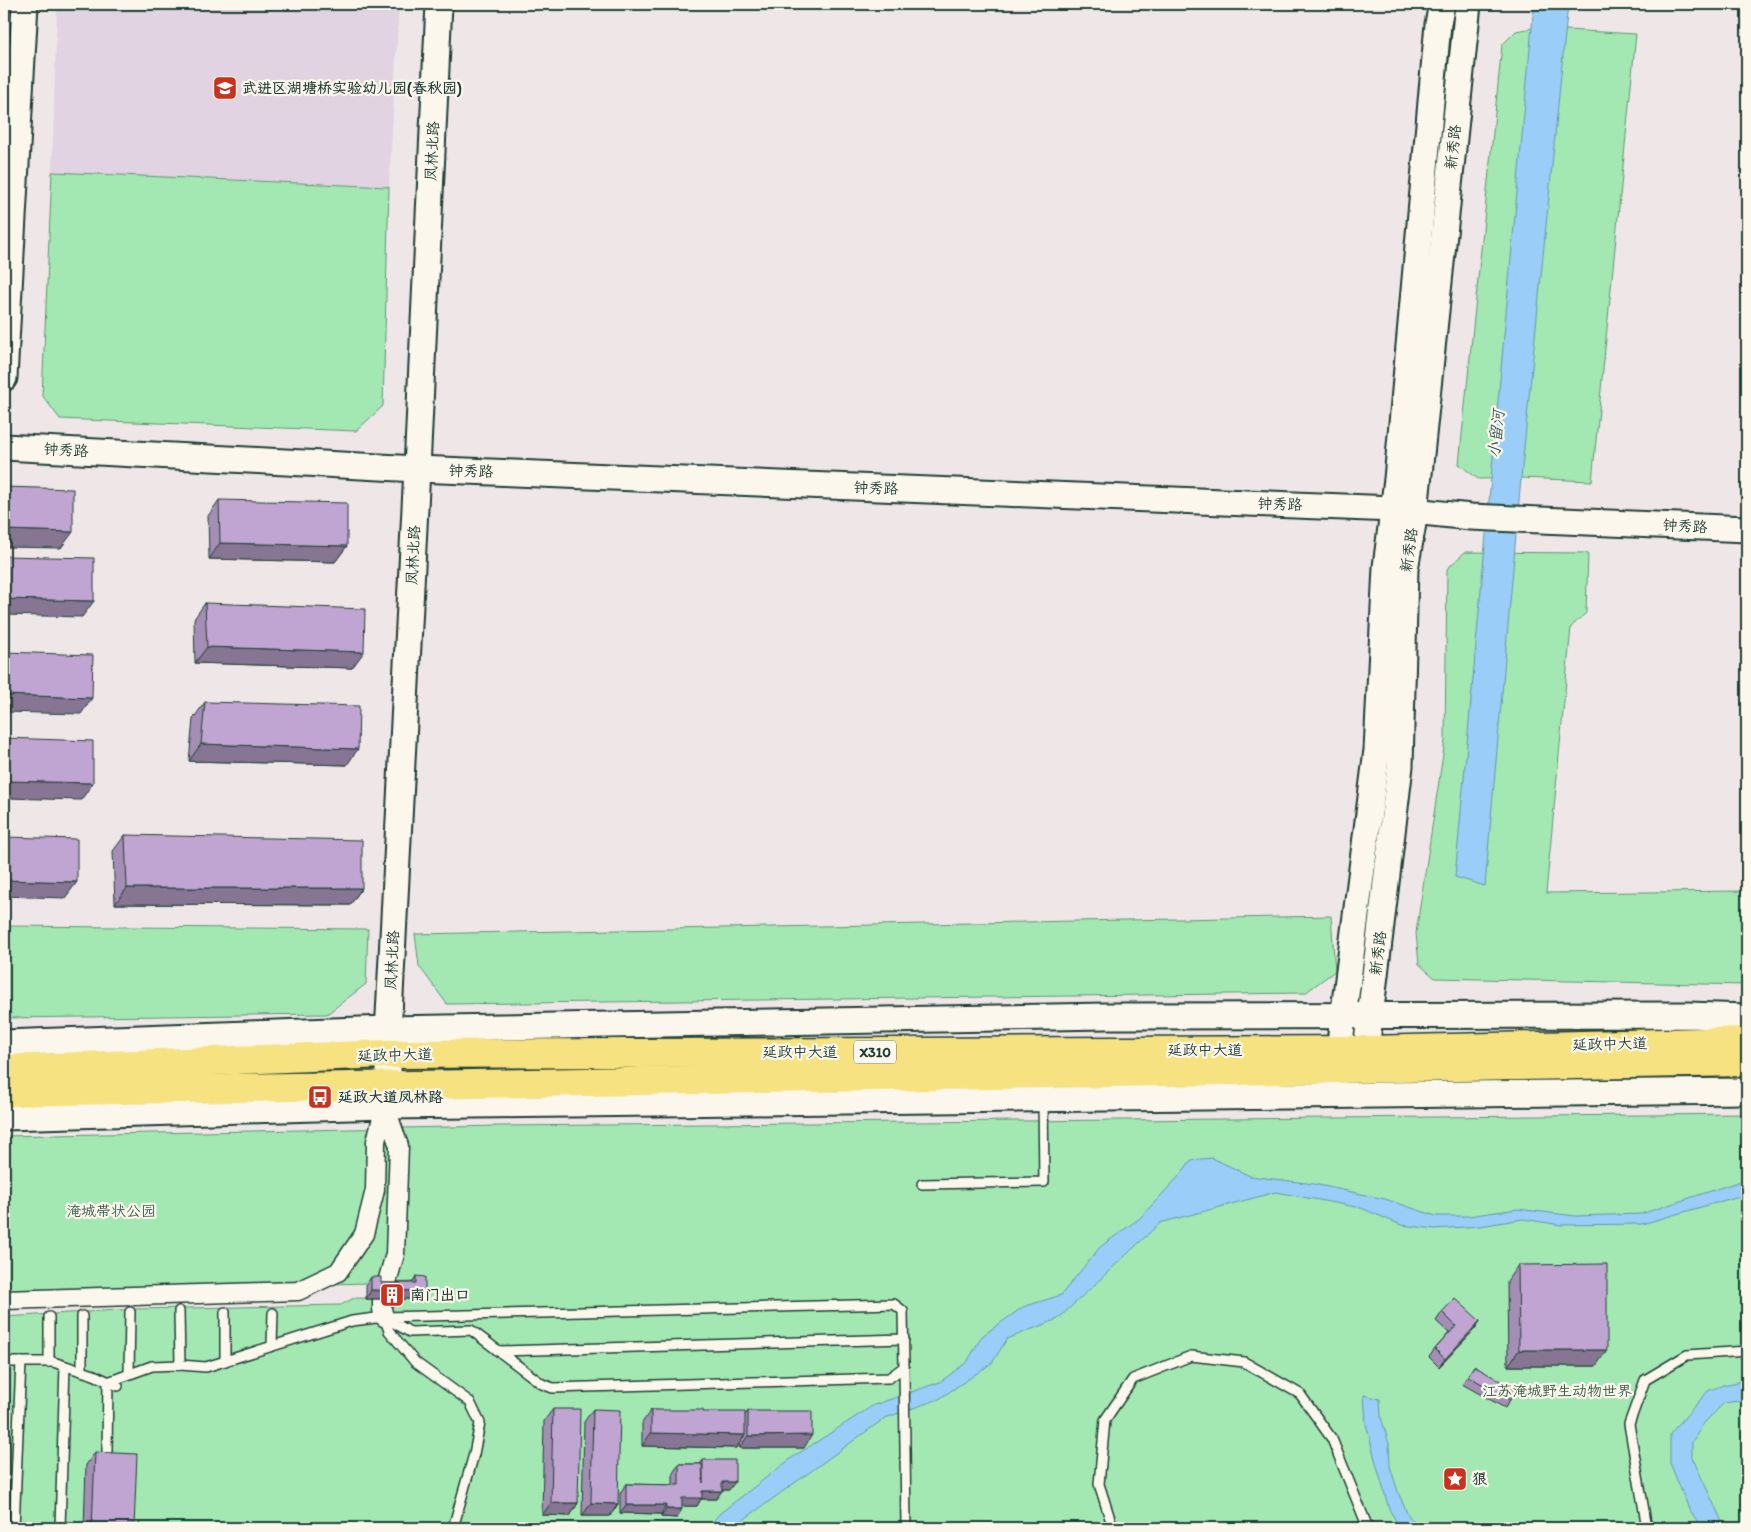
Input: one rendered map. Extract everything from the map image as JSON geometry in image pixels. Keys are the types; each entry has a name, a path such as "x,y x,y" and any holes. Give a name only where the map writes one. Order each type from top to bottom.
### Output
{"main road":[{"name":"延政中大道","path":"1365,1072 1747,1041"},
{"name":"延政中大道","path":"4,1069 388,1042 1337,1072"},
{"name":"延政中大道","path":"4,1092 387,1095 1747,1062"}],"street":[{"path":"4,378 25,4"},
{"name":"凤林北路","path":"387,1095 438,4"},
{"name":"新秀路","path":"1337,1072 1377,750 1386,567 1404,510 1397,479 1438,24 1442,4"},
{"name":"新秀路","path":"1365,1072 1400,766 1405,569 1404,510 1468,4"},
{"name":"钟秀路","path":"4,447 417,469 1404,510 1471,516 1747,529"},
{"path":"4,1043 388,1042 1096,1016 1688,1016 1747,1018"},
{"path":"4,1117 387,1095 1043,1099 1337,1072"},
{"path":"1365,1072 1747,1091"},
{"path":"4,1300 298,1291 338,1272 364,1234 375,1190 376,1141 387,1095"},
{"path":"384,1317 382,1300 395,1254 399,1146 387,1095"}],"lane":[{"path":"922,1184 1044,1182 1043,1099"},
{"path":"108,1382 152,1366 180,1365 206,1367 352,1322 384,1317 894,1304 903,1311 906,1528"},
{"path":"180,1311 180,1365"},
{"path":"129,1374 130,1312"},
{"path":"225,1312 225,1361"},
{"path":"272,1313 272,1346"},
{"path":"82,1316 82,1371"},
{"path":"49,1317 49,1362"},
{"path":"384,1317 410,1332 471,1330 542,1384 553,1388 889,1378 904,1367"},
{"path":"384,1317 389,1330 415,1362 470,1402 480,1423 474,1454 453,1528"},
{"path":"498,1351 904,1339"},
{"path":"1647,1528 1629,1424 1645,1380 1687,1355 1747,1350"},
{"path":"1113,1528 1099,1484 1105,1420 1134,1379 1191,1356 1244,1362 1300,1394 1332,1439 1368,1528"},
{"path":"4,1362 49,1362 82,1371 118,1386"},
{"path":"14,1528 21,1362"},
{"path":"60,1528 65,1366"},
{"path":"107,1451 108,1382"}],"shaded area":[{"name":"武进区湖塘桥实验幼儿园(春秋园)","path":"57,4 399,4 389,187 52,172"}],"green space":[{"path":"1532,28 1636,34 1592,481 1521,478 1478,479 1459,464 1502,45 1516,31"},
{"path":"52,172 389,187 383,406 356,431 60,419 42,395"},
{"path":"1465,552 1588,553 1586,613 1571,627 1546,893 1747,891 1747,985 1435,978 1419,964 1416,933 1445,741 1447,569"},
{"path":"1331,916 1335,971 1305,993 447,1004 419,966 415,934"},
{"path":"4,926 368,929 366,984 327,1014 4,1018"},
{"name":"江苏淹城野生动物世界","path":"1747,1114 1747,1528 4,1528 4,1317 135,1309 341,1305 354,1298 419,1299 419,1282 4,1291 4,1136 500,1126"}],"water":[{"name":"小留河","path":"1534,4 1568,4 1521,478 1485,886 1455,877"},
{"path":"1212,1158 1250,1176 1314,1184 1385,1199 1436,1216 1468,1216 1517,1209 1576,1216 1641,1214 1741,1181 1747,1181 1747,1197 1736,1197 1642,1224 1561,1225 1523,1219 1480,1226 1435,1229 1401,1225 1361,1208 1276,1192 1160,1223 1058,1319 1007,1339 992,1363 939,1399 885,1418 732,1528 708,1528 719,1514 793,1457 874,1405 940,1382 967,1362 982,1336 1023,1307 1061,1295 1100,1247 1140,1218 1180,1175 1191,1160"},
{"path":"1743,1381 1743,1391 1747,1392 1747,1400 1724,1403 1704,1423 1692,1442 1692,1457 1725,1528 1702,1528 1689,1509 1670,1463 1670,1434 1708,1391 1723,1385"},
{"path":"1364,1395 1380,1399 1381,1417 1389,1444 1390,1466 1407,1513 1418,1528 1400,1528 1389,1509 1366,1424"}],"building":[{"path":"4,487 73,489 73,532 4,530"},
{"path":"219,500 347,503 347,546 220,543"},
{"path":"4,556 94,558 94,601 4,599"},
{"path":"205,603 365,609 364,652 207,647"},
{"path":"4,652 93,655 92,698 4,695"},
{"path":"205,702 359,706 358,749 201,744"},
{"path":"4,738 93,741 93,783 4,781"},
{"path":"125,835 362,840 362,888 127,888"},
{"path":"4,837 77,839 77,882 4,880"},
{"path":"1607,1264 1607,1350 1519,1350 1518,1265"},
{"path":"416,1276 425,1277 425,1291 371,1290 371,1277 381,1277 381,1283 416,1283"},
{"path":"1455,1298 1480,1321 1445,1359 1435,1349 1456,1326 1442,1312"},
{"path":"1474,1366 1516,1390 1510,1400 1468,1376"},
{"path":"553,1409 580,1409 578,1503 551,1503"},
{"path":"593,1409 620,1410 618,1504 591,1503"},
{"path":"651,1410 745,1412 745,1435 651,1433"},
{"path":"748,1411 812,1411 812,1435 748,1436"},
{"path":"95,1452 137,1454 134,1528 92,1528"},
{"path":"703,1460 735,1460 735,1482 722,1482 722,1491 702,1491 702,1498 682,1498 682,1509 666,1509 666,1505 626,1505 626,1484 679,1485 679,1464 702,1464 703,1483"}],"place":[{"name":"武进区湖塘桥实验幼儿园(春秋园)","path":"225,88"},
{"name":"延政大道凤林路","path":"320,1097"},
{"name":"南门出口","path":"392,1295"},
{"name":"狼","path":"1455,1479"}],"park label":[{"name":"淹城带状公园","path":"111,1211"}]}
